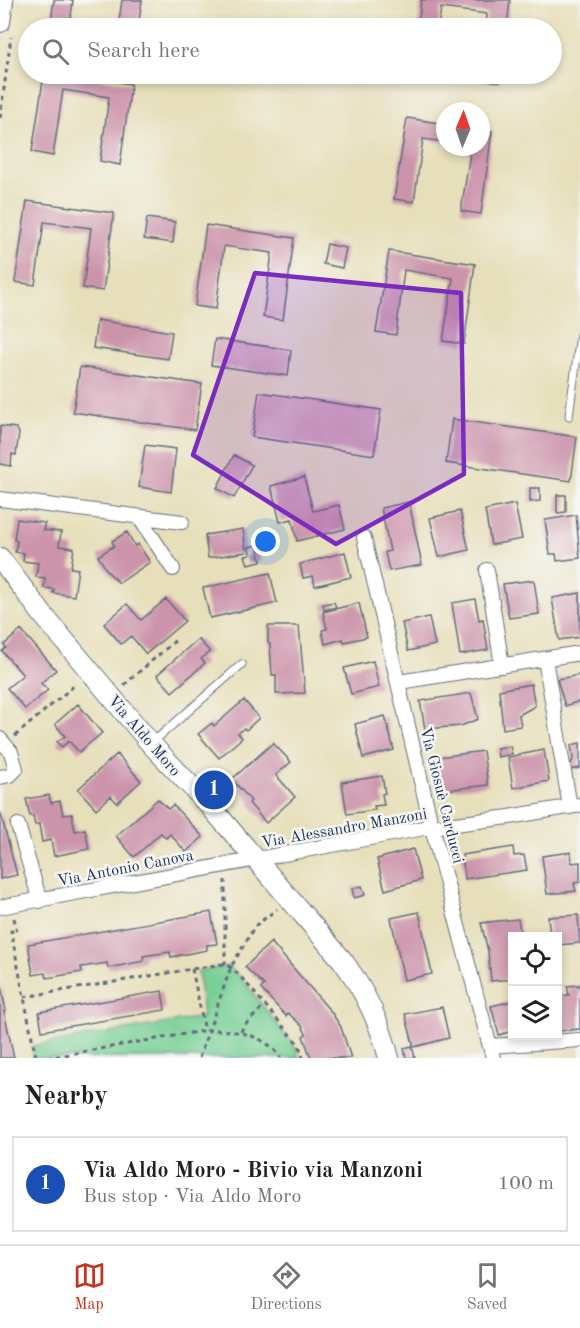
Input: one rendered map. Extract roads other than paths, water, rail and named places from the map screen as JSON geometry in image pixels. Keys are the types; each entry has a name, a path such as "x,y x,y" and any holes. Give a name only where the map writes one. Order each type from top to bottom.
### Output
{"street":[{"path":"3,0 5,29"},
{"path":"0,499 182,522"},
{"path":"139,517 173,569"},
{"name":"Via Giosuè Carducci","path":"364,538 432,828 492,1052"},
{"name":"Via Aldo Moro","path":"0,558 43,615 151,744 210,806 353,975 373,1011 389,1058"},
{"path":"487,570 502,666"},
{"path":"399,682 580,653"},
{"path":"545,658 575,806"},
{"path":"0,777 10,775 16,769 11,752 2,742"},
{"name":"Via Alessandro Manzoni","path":"256,860 424,828 575,806"},
{"path":"18,825 40,901"},
{"name":"Via Antonio Canova","path":"6,906 256,860"},
{"path":"492,1052 580,1040"}],"lane":[{"path":"569,416 580,335"},
{"path":"151,744 242,664"}],"place":[{"name":"Via Aldo Moro - Bivio via Manzoni","path":"214,790"}]}
